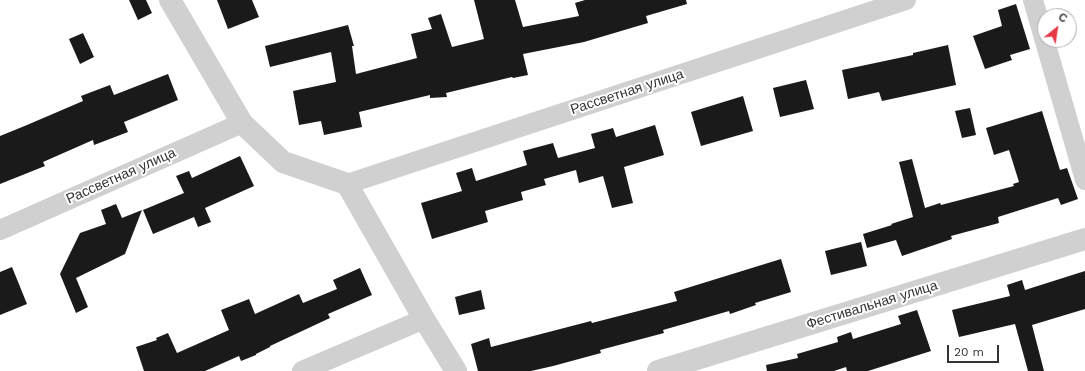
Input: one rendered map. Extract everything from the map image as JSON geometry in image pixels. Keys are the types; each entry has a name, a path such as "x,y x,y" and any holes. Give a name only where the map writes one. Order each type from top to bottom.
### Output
{"street":[{"path":"170,0 242,123 283,162 347,184 456,371"},
{"name":"Рассветная улица","path":"347,184 906,0"},
{"path":"1033,0 1085,180"},
{"name":"Рассветная улица","path":"0,230 242,123"},
{"name":"Фестивальная улица","path":"658,371 1085,239"},
{"path":"302,371 424,318"}],"building":[{"path":"129,0 146,0 152,13 138,20"},
{"path":"217,0 252,0 259,17 228,29"},
{"path":"474,0 515,0 523,27 579,16 575,3 585,0 686,0 687,4 646,16 648,23 584,42 523,54 528,75 512,77 446,93 447,97 430,98 430,95 359,112 362,127 324,135 321,121 299,125 293,91 336,82 331,52 270,67 265,46 348,25 354,46 352,46 356,74 417,58 411,34 432,29 428,18 441,14 452,47 484,39"},
{"path":"1016,4 1030,49 1010,55 1012,60 985,69 973,36 1002,26 998,10"},
{"path":"83,33 94,57 80,64 69,39"},
{"path":"948,45 956,85 882,101 879,92 848,99 842,70 913,55 913,53"},
{"path":"168,74 178,100 124,122 128,132 94,145 93,140 43,162 45,166 0,184 0,136 83,101 81,96 110,85 114,95"},
{"path":"806,80 814,109 780,117 773,88"},
{"path":"743,96 753,131 701,146 691,112"},
{"path":"970,108 976,135 962,138 955,111"},
{"path":"1042,111 1060,170 1067,168 1078,199 1061,205 1058,198 998,217 999,223 951,236 952,239 902,256 896,240 867,248 863,234 913,217 899,162 912,159 925,208 940,203 941,205 1014,186 1013,184 1019,182 1009,150 994,155 986,128"},
{"path":"655,125 664,155 624,167 633,203 612,208 603,176 579,183 576,170 544,179 546,185 521,192 523,200 485,211 488,222 432,239 421,203 462,191 456,173 472,168 476,181 527,165 523,151 553,143 558,158 595,148 591,134 613,128 616,137"},
{"path":"240,156 254,186 205,208 211,222 198,227 194,217 153,234 143,210 184,193 176,176 189,171 192,178"},
{"path":"116,204 122,218 142,210 125,254 76,278 88,307 76,313 60,274 80,233 106,224 101,210"},
{"path":"861,242 867,266 831,275 825,251"},
{"path":"781,259 791,292 755,303 756,305 730,314 729,311 663,330 664,333 600,350 601,353 553,366 531,371 478,371 471,344 489,338 491,347 591,321 592,323 677,301 674,292"},
{"path":"12,267 27,304 0,315 0,272"},
{"path":"360,268 372,295 328,314 330,318 270,346 256,355 241,361 239,356 205,371 144,371 136,347 157,340 156,338 168,333 177,353 229,330 221,310 249,299 255,314 299,294 303,303 337,289 333,280"},
{"path":"1085,271 1085,309 1032,325 1044,371 1028,371 1015,324 959,337 952,310 1010,296 1007,285 1022,280 1025,290"},
{"path":"481,290 485,309 459,315 455,297"},
{"path":"917,310 931,351 868,371 847,371 846,367 834,371 767,371 766,365 798,358 797,354 838,342 837,337 851,332 853,339 901,324 898,316"}]}
